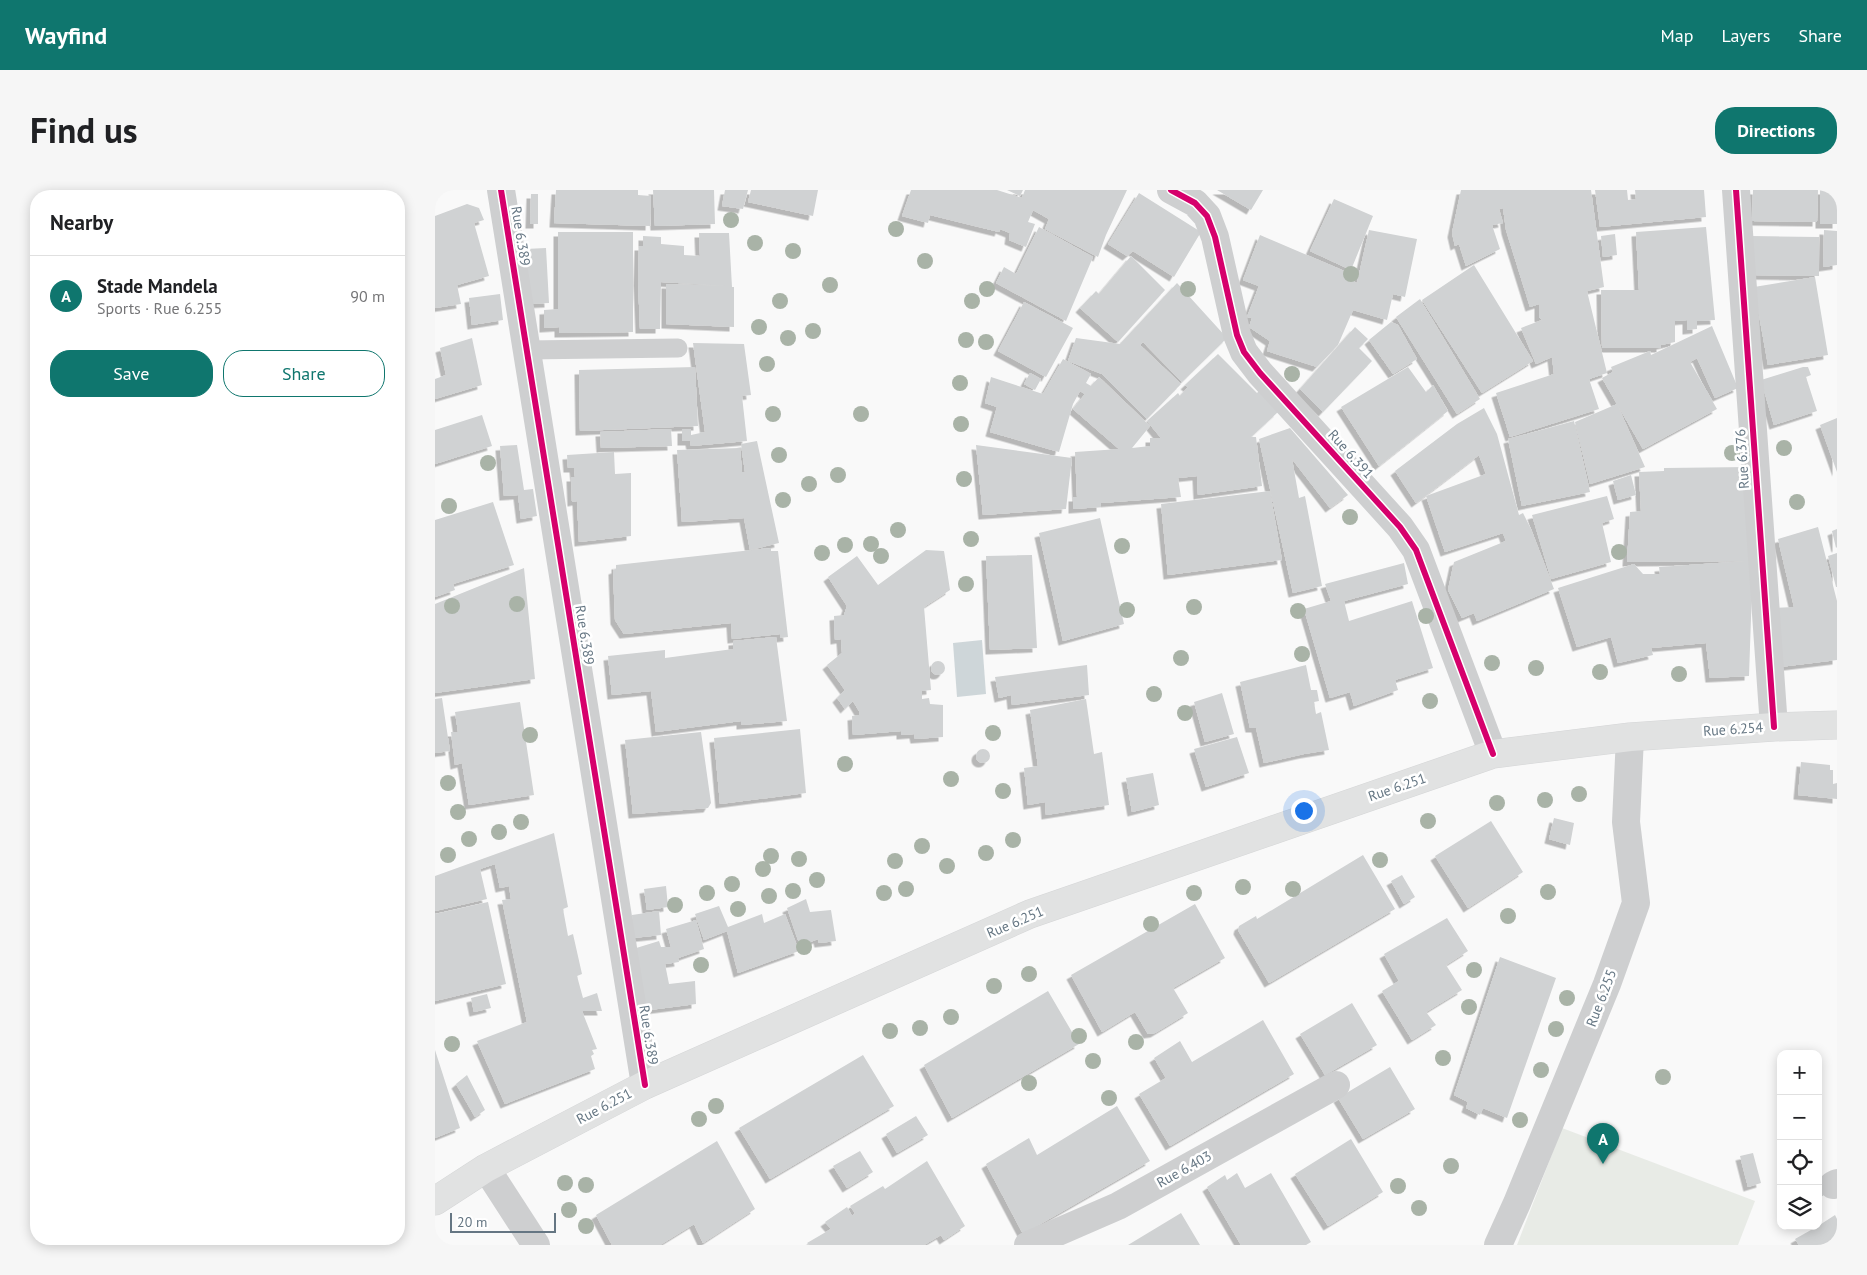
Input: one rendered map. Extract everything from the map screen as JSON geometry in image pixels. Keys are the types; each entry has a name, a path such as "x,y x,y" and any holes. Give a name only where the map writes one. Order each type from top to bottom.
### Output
{"main road":[{"name":"Rue 6.254","path":"1630,736 1773,726 1837,725"},
{"name":"Rue 6.251","path":"435,1201 486,1168 645,1085 1030,914 1493,754 1630,736"}],"street":[{"name":"Rue 6.389","path":"501,190 645,1085"},
{"name":"Rue 6.391","path":"1171,190 1195,203 1207,216 1215,237 1237,336 1245,352 1260,373 1400,528 1416,550 1493,754"},
{"name":"Rue 6.376","path":"1736,190 1773,726"},
{"name":"Rue 6.255","path":"1498,1245 1607,984 1635,903 1626,822 1630,736"},
{"name":"Rue 6.403","path":"1028,1245 1118,1206 1336,1085"},
{"path":"486,1168 536,1245"}],"lane":[{"path":"526,350 678,348"}],"shaded area":[{"path":"982,640 986,694 957,697 953,643"},
{"path":"1562,1128 1755,1201 1738,1245 1517,1245"}],"building":[{"path":"556,190 638,190 638,195 651,196 650,226 554,223"},
{"path":"653,190 714,190 715,224 655,226"},
{"path":"725,190 748,190 743,209 722,206"},
{"path":"751,190 818,190 813,216 748,202"},
{"path":"911,190 997,190 1022,198 1025,190 1127,190 1098,257 1045,229 1049,219 1033,210 1028,222 1035,224 1026,247 1009,240 1010,233 1000,229 999,232 930,215 928,223 902,216"},
{"path":"1007,190 1023,190 1020,196"},
{"path":"1217,190 1263,190 1251,210"},
{"path":"1461,190 1591,190 1604,287 1587,291 1607,373 1589,379 1599,409 1510,437 1496,393 1554,374 1552,357 1536,364 1521,328 1542,320 1539,317 1539,304 1530,307 1506,230 1503,208 1499,209 1503,223 1492,225 1500,249 1466,266 1459,244 1455,246 1452,233"},
{"path":"1595,190 1627,190 1628,200 1636,199 1635,190 1704,190 1706,217 1600,227"},
{"path":"1753,190 1818,190 1817,222 1752,221"},
{"path":"1820,190 1837,190 1837,224 1820,224"},
{"path":"1139,193 1201,232 1174,277 1133,251 1127,256 1108,244"},
{"path":"531,194 538,194 538,224 530,224"},
{"path":"1334,199 1373,216 1351,270 1310,251"},
{"path":"467,204 479,208 484,220 474,223 489,276 457,285 461,304 435,308 435,216"},
{"path":"1039,227 1093,257 1066,321 996,283 1004,267 1016,274"},
{"path":"1706,227 1715,320 1697,321 1697,329 1687,330 1687,320 1675,321 1675,342 1661,345 1661,348 1602,348 1601,290 1639,290 1636,232"},
{"path":"1369,230 1417,239 1405,297 1393,294 1387,320 1353,310 1338,345 1317,367 1267,351 1270,341 1249,327 1252,318 1247,317 1259,286 1243,280 1260,235 1349,273 1347,278 1357,283"},
{"path":"1824,230 1837,231 1837,265 1823,267"},
{"path":"558,232 633,232 633,332 559,333 559,327 544,328 544,310 558,309"},
{"path":"699,233 729,233 732,287 734,287 734,327 666,324 666,284 728,286 661,282 660,329 640,329 639,246 643,246 643,236 661,237 661,244 684,246 684,255 700,256"},
{"path":"1615,234 1617,255 1603,257 1601,236"},
{"path":"1750,236 1819,237 1819,276 1749,275"},
{"path":"546,248 549,303 528,304 525,249"},
{"path":"1131,256 1165,290 1118,342 1080,308 1096,291 1099,294"},
{"path":"1474,265 1533,361 1482,393 1422,300"},
{"path":"1815,277 1828,355 1768,365 1754,287"},
{"path":"1177,283 1227,338 1182,382 1143,342 1140,345 1181,384 1147,419 1102,374 1068,361 1076,338 1120,344"},
{"path":"500,294 503,320 472,325 469,298"},
{"path":"1420,299 1480,399 1457,414 1396,317"},
{"path":"1024,302 1073,328 1046,377 998,351"},
{"path":"1391,322 1398,325 1417,359 1393,374 1369,340"},
{"path":"1712,326 1738,388 1715,398 1697,358 1690,362 1717,409 1643,449 1602,378 1613,372 1611,367 1650,351 1651,355"},
{"path":"1355,327 1368,339 1359,348 1372,361 1323,412 1300,389"},
{"path":"472,338 482,385 435,399 435,379 446,375 440,348"},
{"path":"693,343 744,344 751,395 742,396 747,441 691,446 690,441 682,441 682,429 691,429 691,435 705,432"},
{"path":"1218,354 1257,393 1259,391 1278,412 1251,437 1256,437 1262,486 1198,495 1197,476 1178,478 1181,497 1101,503 1101,507 1073,509 1073,497 1077,497 1075,452 1119,449 1073,409 1085,394 1080,391 1073,404 1059,452 990,432 997,407 985,403 991,377 1043,394 1063,359 1091,374 1086,383 1091,386 1099,377 1150,426 1132,448 1150,446 1150,438 1161,438 1147,421 1178,393 1180,396 1188,387 1185,385"},
{"path":"695,367 698,426 580,431 579,370"},
{"path":"1408,367 1426,392 1433,385 1448,411 1379,466 1341,407"},
{"path":"1808,367 1811,375 1806,377 1817,411 1774,425 1761,380"},
{"path":"1030,373 1041,379 1035,390 1024,384"},
{"path":"1617,404 1645,467 1590,484 1575,422"},
{"path":"1484,408 1497,434 1519,515 1523,513 1531,529 1554,589 1477,621 1474,613 1462,618 1448,590 1454,562 1506,541 1503,533 1445,552 1426,496 1486,474 1479,455 1416,503 1395,471 1457,424"},
{"path":"482,415 492,446 435,464 435,430"},
{"path":"1837,418 1837,472 1820,425"},
{"path":"1574,421 1590,492 1522,506 1508,439"},
{"path":"1290,428 1348,495 1330,508 1292,459 1299,498 1305,496 1322,586 1293,593 1259,439"},
{"path":"671,429 672,446 601,448 600,432"},
{"path":"757,441 779,543 750,550 744,518 682,522 677,450 740,448 742,472 745,472 741,444"},
{"path":"517,445 524,490 533,489 537,516 521,519 518,495 504,496 500,446"},
{"path":"976,445 1072,458 1066,509 983,515"},
{"path":"614,452 615,474 631,473 631,536 579,542 577,501 572,502 571,477 575,477 574,468 568,468 567,455"},
{"path":"1749,467 1753,560 1749,676 1710,678 1706,643 1651,648 1653,655 1618,663 1611,637 1577,647 1558,588 1634,564 1643,574 1660,574 1659,567 1748,561 1627,562 1630,512 1641,511 1639,472 1664,471 1664,468"},
{"path":"1631,475 1636,495 1618,500 1613,481"},
{"path":"1270,491 1282,560 1168,575 1161,504"},
{"path":"1607,496 1614,519 1602,523 1611,562 1551,579 1532,515"},
{"path":"493,502 514,565 453,584 455,590 435,597 435,520"},
{"path":"1100,518 1124,624 1063,641 1039,533"},
{"path":"1818,527 1837,601 1837,660 1780,667 1775,608 1794,607 1778,539"},
{"path":"1837,529 1837,547 1836,548 1832,531"},
{"path":"771,548 771,551 778,551 788,637 780,638 780,634 732,639 731,623 624,634 615,620 613,570 616,569 616,565"},
{"path":"926,550 944,551 950,590 924,607 931,690 922,691 922,699 929,698 930,704 943,705 943,737 915,739 914,734 901,735 901,731 853,735 852,716 859,715 859,711 853,701 845,709 837,698 845,690 827,665 842,653 841,639 835,640 834,616 844,615 847,606 828,577 857,556 878,585"},
{"path":"1837,553 1837,587 1836,587 1828,556"},
{"path":"1032,555 1037,648 990,650 986,556"},
{"path":"1404,563 1408,584 1344,601 1349,621 1412,601 1433,668 1395,680 1398,690 1354,706 1350,692 1330,698 1304,609 1331,601 1325,584"},
{"path":"524,568 535,679 435,693 435,604"},
{"path":"776,637 787,721 741,725 741,721 656,732 651,691 612,695 608,656 665,650 665,658 733,649 733,641"},
{"path":"938,661 943,663 945,668 943,673 938,675 933,673 931,668 933,663"},
{"path":"1087,665 1089,695 1012,705 1011,695 999,698 995,677"},
{"path":"1306,665 1311,690 1317,690 1319,701 1314,702 1316,714 1321,712 1329,750 1264,763 1256,728 1250,728 1240,682"},
{"path":"1222,693 1234,734 1205,742 1194,702"},
{"path":"442,698 450,751 435,753 435,699"},
{"path":"1086,699 1094,754 1102,752 1109,805 1046,815 1045,802 1028,805 1024,768 1038,766 1030,710"},
{"path":"520,702 534,795 469,805 462,763 455,765 451,732 458,732 455,712"},
{"path":"800,729 806,793 720,804 714,738"},
{"path":"701,732 711,803 708,808 633,814 625,740"},
{"path":"1237,737 1249,773 1206,787 1194,749"},
{"path":"983,749 988,751 990,756 988,761 983,763 978,761 976,756 978,751"},
{"path":"1801,762 1830,765 1830,770 1833,770 1833,784 1837,783 1837,799 1798,795"},
{"path":"1153,773 1159,805 1132,812 1126,778"},
{"path":"1554,818 1574,823 1570,845 1549,839"},
{"path":"1491,821 1523,872 1468,908 1435,856"},
{"path":"554,833 568,907 563,909 568,936 573,934 582,974 577,976 583,998 597,993 602,1011 582,1011 597,1049 592,1050 594,1054 591,1056 595,1069 505,1104 477,1041 527,1022 502,900 511,899 509,886 500,888 495,864 480,869 487,899 435,911 435,876"},
{"path":"1363,855 1395,909 1269,983 1238,930 1239,926 1256,916 1257,919"},
{"path":"1402,875 1415,897 1404,904 1391,881"},
{"path":"666,886 668,907 647,910 644,889"},
{"path":"806,899 810,912 831,910 836,941 819,943 818,939 800,946 787,908"},
{"path":"488,902 506,984 435,1001 435,914"},
{"path":"1195,904 1225,958 1173,988 1188,1013 1155,1033 1148,1034 1135,1012 1102,1032 1071,975"},
{"path":"719,906 728,927 762,914 764,923 785,914 799,951 738,973 727,931 704,940 695,914"},
{"path":"659,911 661,935 633,938 632,915"},
{"path":"1447,918 1468,951 1446,965 1462,990 1426,1012 1436,1025 1412,1040 1382,991 1399,981 1384,954"},
{"path":"696,920 704,949 678,958 679,962 665,964 669,984 695,981 696,1004 642,1011 633,949 659,941 661,947 671,947 666,929"},
{"path":"1500,957 1556,978 1507,1118 1483,1108 1480,1115 1466,1108 1468,1102 1454,1095"},
{"path":"1048,991 1079,1044 952,1118 924,1065"},
{"path":"487,994 491,1008 474,1012 471,998"},
{"path":"1352,1003 1377,1045 1325,1075 1300,1034"},
{"path":"1263,1020 1294,1074 1170,1146 1139,1094 1166,1078 1154,1058 1180,1041 1192,1062"},
{"path":"435,1050 460,1128 435,1138"},
{"path":"863,1055 894,1106 770,1179 739,1128"},
{"path":"1390,1067 1415,1109 1363,1139 1338,1098"},
{"path":"467,1075 485,1110 475,1117 456,1084"},
{"path":"1117,1106 1150,1161 1023,1234 986,1164 1029,1138 1037,1155"},
{"path":"916,1116 928,1135 897,1153 886,1134"},
{"path":"1351,1139 1383,1192 1328,1226 1295,1174"},
{"path":"717,1141 755,1209 703,1243 694,1224 660,1245 612,1245 596,1215"},
{"path":"860,1151 873,1172 847,1188 833,1166"},
{"path":"1753,1153 1761,1183 1748,1187 1740,1156"},
{"path":"927,1161 965,1226 944,1240 941,1235 924,1245 809,1245 807,1243 831,1229 825,1222 847,1207 852,1216 855,1213 850,1206 883,1186 885,1189"},
{"path":"1237,1173 1245,1188 1271,1173 1311,1242 1306,1245 1241,1245 1207,1187 1225,1175 1227,1180"},
{"path":"1181,1213 1200,1245 1128,1245"},
{"path":"1835,1215 1837,1219 1837,1245 1799,1245 1795,1239 1811,1230 1822,1230 1822,1223"}],"cycle path":[{"path":"501,190 645,1085"},
{"path":"1171,190 1195,203 1207,216 1215,237 1237,335 1244,352 1260,373 1400,527 1416,550 1493,754"},
{"path":"1736,190 1774,727"}],"place":[{"name":"Stade Mandela","path":"1603,1164"}]}
